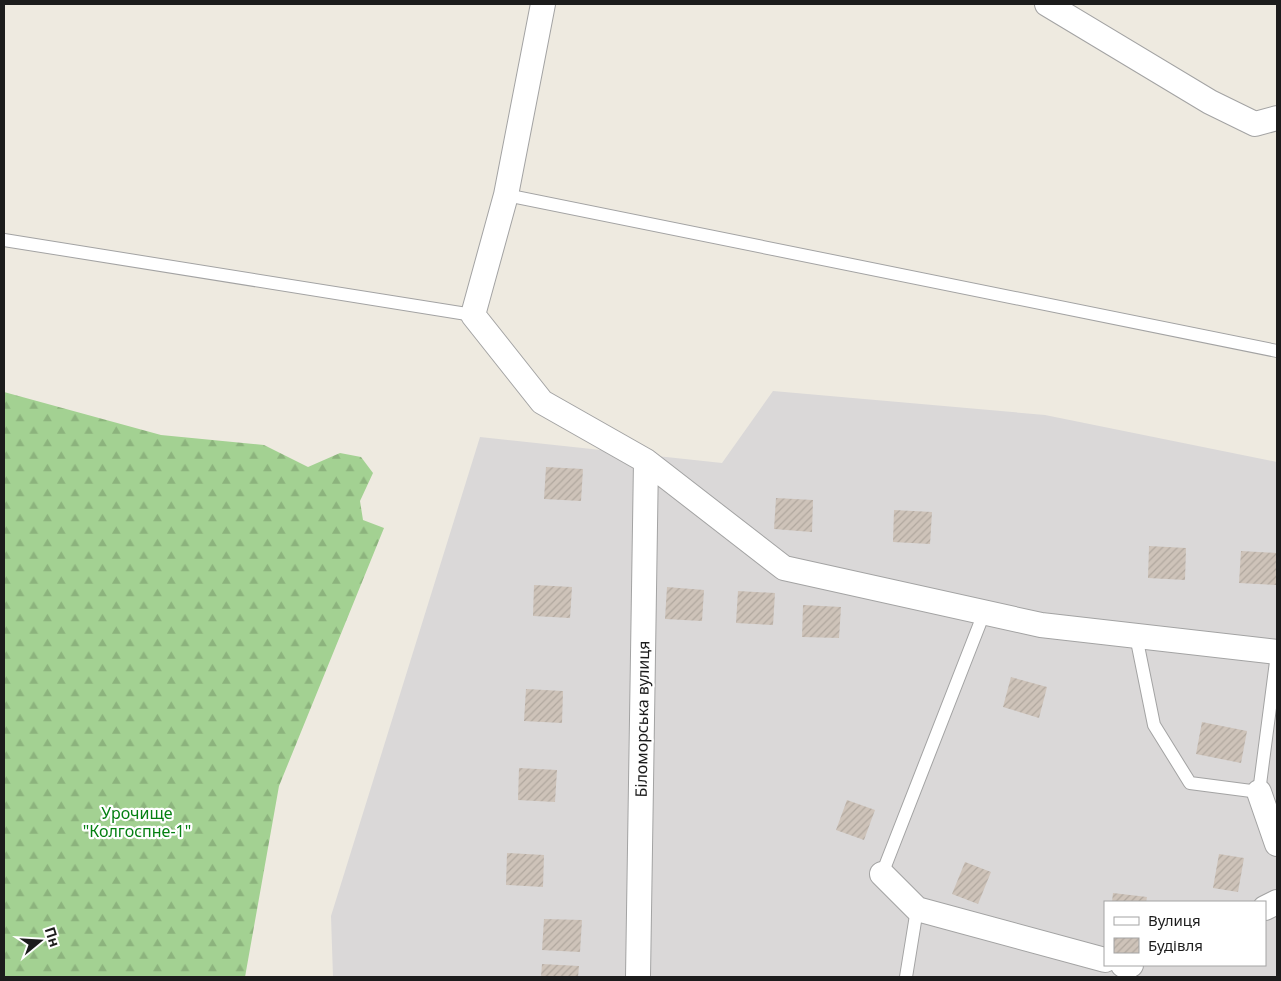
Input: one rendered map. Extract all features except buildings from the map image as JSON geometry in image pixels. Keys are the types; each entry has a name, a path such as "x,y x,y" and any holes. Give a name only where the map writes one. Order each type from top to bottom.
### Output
{"street":[{"path":"543,4 506,195 473,315 542,402 646,461 784,568 1041,625 1277,653"},
{"path":"1047,4 1210,102 1255,124 1277,118"},
{"name":"Біломорська вулиця","path":"638,977 646,461"},
{"path":"1259,792 1277,844"},
{"path":"882,874 917,909 1104,960"}],"lane":[{"path":"506,195 1277,351"},
{"path":"4,240 473,315"},
{"path":"882,874 984,612"},
{"path":"1136,636 1154,725 1190,783 1259,792 1277,653"},
{"path":"906,977 917,909"}],"shaded area":[{"path":"773,391 1045,415 1277,462 1277,977 333,977 331,916 480,437 722,463"}],"green space":[{"name":"Урочище \"Колгоспне-1\"","path":"4,392 161,435 264,445 308,467 340,453 361,457 373,473 360,501 363,520 384,528 279,786 245,977 4,977"}]}
